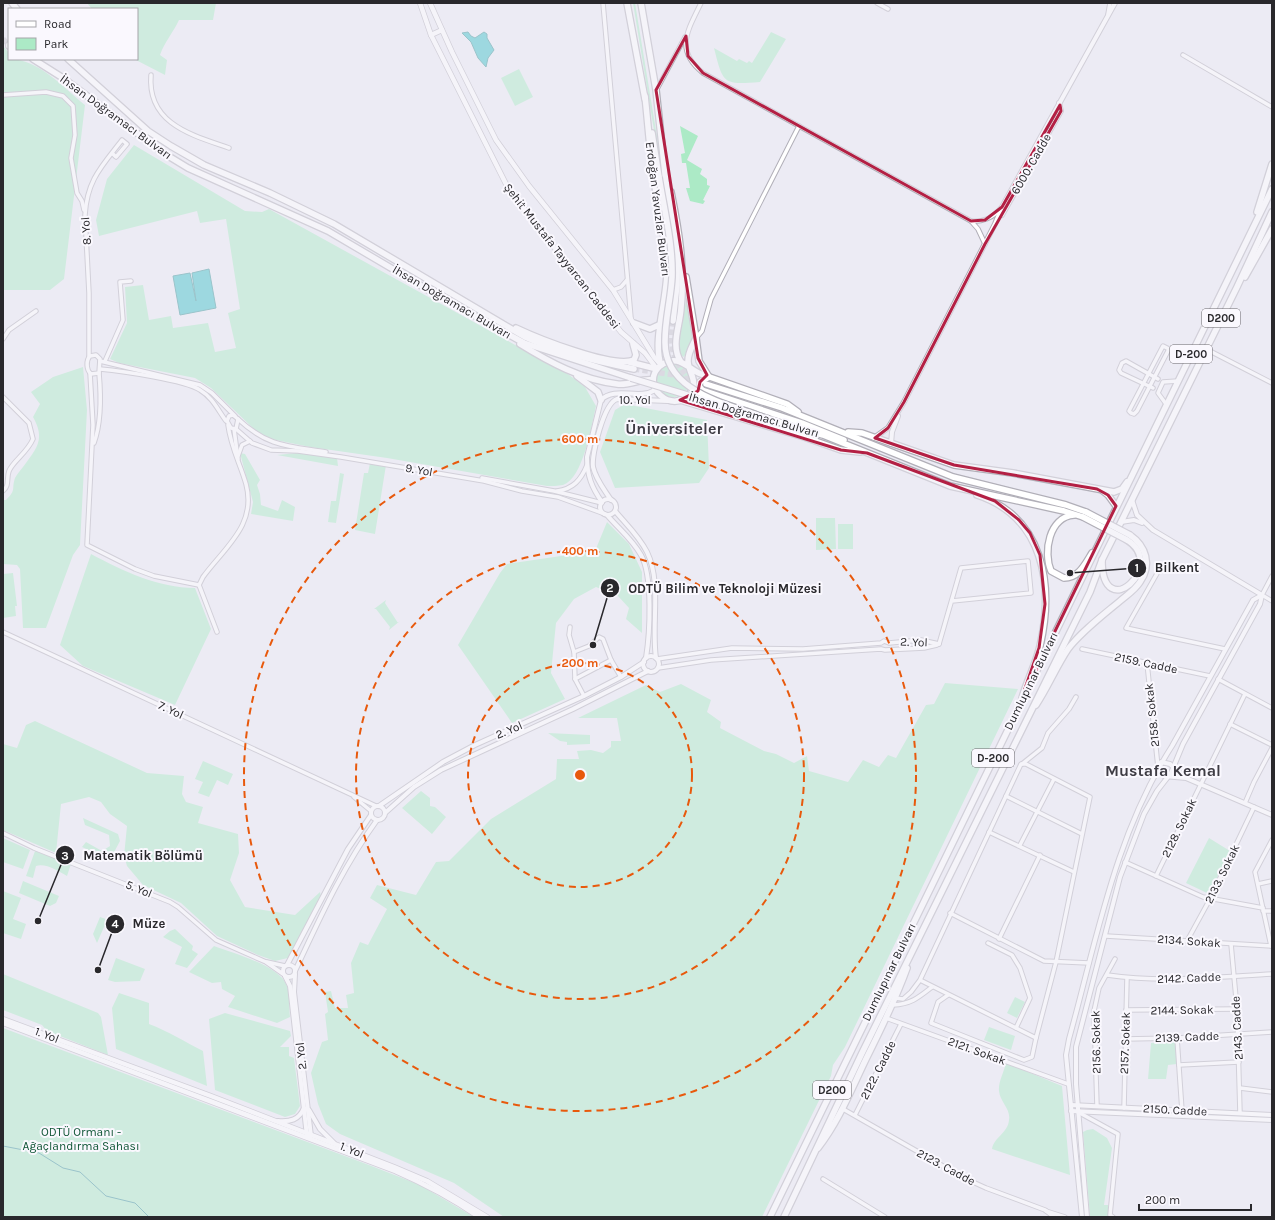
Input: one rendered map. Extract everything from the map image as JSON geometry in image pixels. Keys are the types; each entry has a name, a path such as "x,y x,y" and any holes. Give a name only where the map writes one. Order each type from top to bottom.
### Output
{"main road":[{"name":"Şehit Mustafa Tayyarcan Caddesi","path":"420,3 431,34 505,183 540,231 633,344 645,353 659,367"},
{"name":"Şehit Mustafa Tayyarcan Caddesi","path":"430,3 474,99 496,140 529,186 613,290 659,367"},
{"name":"Erdoğan Yavuzlar Bulvarı","path":"642,3 656,90 677,256 677,285 673,321"},
{"name":"Erdoğan Yavuzlar Bulvarı","path":"627,5 645,96 672,264 671,291 665,337 665,347 668,359 677,375 693,390 708,398 757,415"},
{"path":"431,34 442,30"},
{"name":"İhsan Doğramacı Bulvarı","path":"35,60 63,78 171,158 213,180 328,231 468,312 538,348 703,401 757,415 822,435 950,486 1085,515"},
{"name":"İhsan Doğramacı Bulvarı","path":"69,60 148,131 204,165 270,193 334,224 525,337 601,362 634,370"},
{"name":"Erdoğan Yavuzlar Bulvarı","path":"645,96 652,165 666,261 666,288 658,346 659,367"},
{"name":"Erdoğan Yavuzlar Bulvarı","path":"663,148 680,240 683,266 681,314 675,346 680,362"},
{"path":"1250,233 1266,188 1272,164"},
{"name":"Dumlupınar Bulvarı","path":"770,1217 1272,189"},
{"name":"Dumlupınar Bulvarı","path":"784,1217 811,1158 984,803 1090,592 1102,560 1120,522 1237,287 1272,212"},
{"name":"Dumlupınar Bulvarı","path":"1237,287 1256,259 1272,229"},
{"path":"683,266 696,338 698,362 708,377"},
{"path":"478,309 539,338 610,361 629,362 659,367 671,361 680,362 690,369 708,377 787,404 803,416"},
{"path":"468,312 534,353 570,371 588,378 616,384 631,384 653,380"},
{"path":"632,321 650,329 661,323"},
{"path":"680,400 689,394 694,379 688,360 696,338"},
{"path":"629,362 634,360 636,354 633,344"},
{"path":"658,346 666,350 675,346"},
{"path":"659,367 653,380 655,390 661,397 669,401 680,400 804,437 841,450 867,453"},
{"path":"570,371 595,388 601,400"},
{"path":"702,390 699,386 700,382 708,377"},
{"name":"İhsan Doğramacı Bulvarı","path":"706,384 803,416 953,477 1066,505 1085,515"},
{"name":"İhsan Doğramacı Bulvarı","path":"689,394 702,390 831,434 906,469"},
{"path":"841,431 862,434 954,465 1013,473 1102,491 1114,492 1122,489 1132,474"},
{"path":"950,486 983,497 1005,507 1030,533 1040,555 1045,596 1045,623 1039,648 1020,703"},
{"path":"1102,491 1108,495 1116,506"},
{"path":"1026,720 1047,690 1069,649 1086,630 1141,581 1146,570 1146,556 1138,541 1085,515 1073,515 1068,516 1060,522 1052,532 1047,552 1051,571 1064,578 1074,576 1082,569 1098,544"},
{"path":"1102,560 1103,575 1110,588 1122,590 1128,586 1137,576 1141,567 1140,556 1137,548 1128,537"},
{"path":"811,1158 831,1131 843,1109 893,1004 915,945"},
{"name":"1. Yol","path":"3,1019 113,1062"},
{"name":"1. Yol","path":"3,1023 334,1143 427,1181 487,1217"},
{"name":"1. Yol","path":"210,1098 272,1120 425,1184 460,1203 479,1217"}],"street":[{"path":"603,3 627,280 632,321"},
{"path":"656,90 686,36 701,3"},
{"path":"877,3 888,9"},
{"path":"1107,18 1110,3"},
{"name":"6000. Cadde","path":"996,224 1002,207 1115,3"},
{"path":"686,36 685,44 688,56 694,66 703,73 971,221 978,229 985,244"},
{"path":"1183,55 1272,107"},
{"path":"151,75 150,88 154,101 166,119 177,128 229,148"},
{"path":"3,95 46,92 63,96 73,106 75,135 71,158 77,193 82,201 85,215"},
{"name":"6000. Cadde","path":"904,402 985,244 1061,111 1059,103"},
{"path":"696,338 702,331 711,298 799,126"},
{"name":"8. Yol","path":"112,153 116,157 127,144 122,140 98,171 89,187 85,215 89,293 88,368 90,373 92,446 88,491 87,545 135,569 154,576 199,585"},
{"path":"971,221 985,220 996,214 1002,207"},
{"path":"613,290 621,287 627,280"},
{"path":"105,361 123,320 120,282 131,281"},
{"path":"3,339 9,330 36,311"},
{"path":"1163,346 1165,346 1169,349 1156,378 1137,411 1134,414 1130,413 1129,411 1148,374 1163,346"},
{"path":"1206,348 1272,383"},
{"path":"89,356 96,355 100,361"},
{"name":"8. Yol","path":"92,446 98,432 100,361"},
{"name":"9. Yol","path":"100,361 105,361 117,366 199,389 209,396 227,423 250,441 263,448 334,456 484,481 522,491 558,497 606,514"},
{"path":"1151,387 1121,373 1119,370 1122,363 1126,361 1156,378"},
{"path":"90,373 99,371"},
{"name":"9. Yol","path":"99,371 153,376 200,384 260,437 280,445 554,491 602,503"},
{"path":"1166,404 1158,390 1163,382 1178,381"},
{"name":"10. Yol","path":"645,660 649,603 646,569 642,556 629,538 601,508 602,503 592,488 587,465 601,400 611,394 645,394 655,390"},
{"path":"3,398 29,423 33,439 25,454 11,468 8,486 3,491"},
{"name":"10. Yol","path":"656,658 654,586 650,559 640,540 615,511 616,504 611,500 598,481 593,466 602,424 610,402 616,399 669,401"},
{"path":"874,438 888,428 904,402"},
{"path":"891,444 892,432 904,402"},
{"path":"599,409 606,410"},
{"path":"217,632 199,585 207,572 240,530 247,515 248,497 238,457 235,429 237,418 229,416 227,423 233,451 241,471"},
{"path":"596,424 602,424"},
{"path":"238,457 242,445 250,441"},
{"name":"9. Yol","path":"554,491 566,490 573,486 579,481 587,465"},
{"path":"602,503 606,500 611,500"},
{"path":"1132,500 1134,511 1144,524"},
{"path":"606,514 615,511"},
{"path":"1120,522 1134,520 1144,524 1174,544 1272,601"},
{"path":"939,644 961,568 1028,561 1031,593 952,601"},
{"path":"1159,570 1126,628 1234,651"},
{"path":"1086,1217 1075,1066 1076,1047 1125,862 1144,814 1157,791 1168,777 1183,744 1260,604 1262,595 1272,576"},
{"path":"1082,1217 1068,1084 1067,1047 1120,852 1157,769 1172,746 1253,600 1262,595"},
{"path":"570,627 569,635 574,652 575,679 584,696"},
{"name":"7. Yol","path":"3,632 377,806"},
{"path":"574,652 589,646 599,637 603,639 611,660 621,677"},
{"name":"2. Yol","path":"309,1135 306,1098 290,985 284,975 283,969 348,849 377,806 428,770 475,745 584,696 621,677 651,656 656,658 732,648 772,647 803,649 881,643 884,641 889,643 921,640 939,644"},
{"path":"881,643 881,649"},
{"path":"888,649 889,643"},
{"name":"2. Yol","path":"296,1030 294,989 295,972 337,881 350,858 377,820 381,819 427,778 479,751 573,709 648,671 652,672 658,668 711,660 881,649 924,648 939,644"},
{"path":"772,647 772,657"},
{"path":"780,648 780,656"},
{"name":"2159. Cadde","path":"1082,649 1210,676"},
{"path":"656,658 658,668"},
{"path":"575,679 611,660"},
{"path":"645,660 644,668 648,671"},
{"name":"2158. Sokak","path":"1147,663 1157,769"},
{"path":"1210,676 1272,708"},
{"name":"2128. Sokak","path":"1156,876 1245,694"},
{"path":"895,998 903,999 911,992 920,980 942,934 950,913 1022,764 1042,748 1048,733 1069,709 1076,697"},
{"path":"1230,724 1272,746 1254,782 1246,803"},
{"path":"475,745 479,751"},
{"path":"1161,762 1168,763 1186,778 1272,815"},
{"path":"948,995 938,1002 930,1023 1024,1060 1032,1057 1056,962 1090,797 1026,764 1022,764"},
{"path":"1157,769 1162,776 1186,778"},
{"path":"1020,845 1036,811 1054,779"},
{"name":"7. Yol","path":"339,788 360,800 371,813"},
{"path":"1006,796 1082,834"},
{"path":"377,806 382,808 385,814"},
{"name":"2133. Sokak","path":"1187,941 1210,899 1254,807"},
{"path":"371,813 377,820"},
{"path":"989,832 1020,845 1074,872"},
{"name":"5. Yol","path":"3,834 34,848 170,902 178,907 216,940 266,962 284,975"},
{"path":"1271,946 1256,870 1272,840"},
{"path":"999,939 1040,856"},
{"path":"1125,862 1203,897 1272,911"},
{"path":"1258,884 1272,881"},
{"path":"950,913 1044,961 1089,963"},
{"name":"2134. Sokak","path":"1106,936 1271,946"},
{"path":"988,943 1012,955 1030,998 1016,1028"},
{"name":"2143. Cadde","path":"1231,944 1237,1009 1240,1113"},
{"name":"2156. Sokak","path":"1097,1106 1094,1011 1096,996 1115,959"},
{"name":"5. Yol","path":"266,962 286,965"},
{"path":"284,975 290,977 295,972 293,966 286,965"},
{"name":"2142. Cadde","path":"1107,975 1127,978 1168,980 1272,974"},
{"name":"2157. Sokak","path":"1124,1108 1127,978"},
{"path":"920,980 1036,1038"},
{"path":"893,1004 910,1002 932,986"},
{"name":"2144. Sokak","path":"1126,1010 1237,1009"},
{"name":"2121. Sokak","path":"886,1018 1068,1084"},
{"name":"2122. Cadde","path":"855,1115 901,1024"},
{"name":"2139. Cadde","path":"1125,1039 1177,1038 1272,1032"},
{"path":"1177,1038 1182,1111"},
{"name":"2. Yol","path":"299,1053 304,1108 309,1135"},
{"path":"1179,1065 1239,1062"},
{"path":"1240,1088 1272,1092"},
{"path":"306,1098 312,1118 320,1129 334,1143"},
{"name":"2150. Cadde","path":"1071,1105 1272,1115"},
{"path":"272,1120 291,1121 300,1114 304,1108"},
{"name":"2123. Cadde","path":"843,1109 964,1178 986,1188 1045,1210 1054,1217"},
{"name":"2150. Cadde","path":"1071,1111 1272,1120"},
{"path":"1078,1112 1118,1134 1110,1202 1110,1215 1113,1217"},
{"path":"823,1179 885,1217"},
{"path":"1045,1210 1052,1211 1065,1217"}],"highlighted area":[{"path":"686,36 688,56 703,73 971,221 985,220 1002,207 1060,105 1061,111 985,244 904,402 888,428 875,438 954,465 1097,489 1108,495 1116,506 1020,703 1039,648 1045,604 1040,555 1030,533 1019,520 995,501 867,453 841,450 680,400 698,391 700,382 707,375 698,358 656,90"}],"green space":[{"path":"87,3 216,3 213,20 179,20 164,45 160,55 167,60 165,75 136,60 138,60 138,8 91,8"},
{"path":"633,3 635,3 664,179 662,179"},
{"path":"771,32 786,39 760,82 738,83 726,80 720,69 714,48 737,61 739,59 747,63 749,61 752,63"},
{"path":"3,46 8,52 8,60 20,60 41,69 85,105 64,279 50,290 3,290"},
{"path":"519,69 533,97 515,106 501,78"},
{"path":"680,126 698,136 687,160 702,169 700,174 707,179 707,185 710,186 703,200 705,201 703,204 690,201 686,188 690,188 686,163 682,163 681,154 685,153"},
{"path":"134,145 245,211 262,212 269,209 568,374 585,387 596,406 586,450 576,473 570,481 563,485 547,486 387,458 310,447 271,439 256,431 211,388 195,378 119,363 110,359 127,323 125,287 143,285 149,320 171,316 173,328 208,323 215,352 236,348 228,313 240,309 226,219 200,223 197,211 99,236 96,220 107,179"},
{"path":"686,299 692,339 684,357 680,355 679,343"},
{"path":"673,363 685,368 690,380 685,392 673,397 661,392 656,380 661,368"},
{"path":"83,367 87,410 80,545 73,555 46,628 23,628 20,569 17,565 3,564 3,500 6,500 11,494 15,478 38,444 39,432 33,417 40,404 31,392 53,377"},
{"path":"625,404 707,420 709,468 699,483 615,488 600,452 615,410"},
{"path":"306,452 337,458 338,466 277,455"},
{"path":"240,453 245,454 260,480 257,485 261,505 278,511 282,500 295,507 293,521 251,514 253,502"},
{"path":"370,463 386,465 375,534 355,530 364,473 368,473"},
{"path":"340,473 344,474 336,523 328,522 331,501 336,501"},
{"path":"816,518 835,518 836,549 816,550"},
{"path":"607,522 629,544 642,572 642,633 626,619 629,608 618,596 596,587 574,599 556,623 551,673 565,699 512,723 458,645 500,573 507,564 595,551"},
{"path":"838,524 853,524 853,549 838,549"},
{"path":"91,554 128,572 155,582 195,588 211,629 175,705 83,666 60,645"},
{"path":"13,573 17,606 15,606 16,616 3,618 3,574"},
{"path":"386,600 385,603 398,623 389,630 390,627 376,609 374,609"},
{"path":"945,683 1018,689 845,1047 833,1065 831,1076 762,1217 504,1217 454,1183 340,1134 326,1124 318,1104 311,1073 322,1042 328,1040 325,1014 328,1012 325,992 331,991 335,1008 348,1008 346,995 354,993 351,963 360,942 368,945 387,909 370,898 377,885 416,895 436,862 449,861 491,819 556,779 557,759 579,759 577,751 591,750 603,753 611,747 611,741 621,741 617,718 578,718 646,685 660,692 681,684 711,700 707,712 721,722 720,728 764,751 776,754 794,763 807,756 809,771 848,782 863,760 879,767 888,755 896,758 926,705 934,704"},
{"path":"35,721 147,773 184,776 182,794 186,802 203,807 198,823 238,834 239,853 230,880 245,907 295,915 320,892 321,897 288,958 275,961 258,955 217,936 181,903 143,885 127,866 124,856 127,826 110,814 101,802 89,797 61,804 56,853 3,830 3,744 17,748 26,725"},
{"path":"548,733 590,735 590,744 567,745 567,742 560,741"},
{"path":"203,761 233,774 228,785 217,780 209,797 198,793 203,782 195,779"},
{"path":"421,791 430,798 430,806 435,807 446,817 432,834 402,808"},
{"path":"83,818 118,834 120,841 110,860 82,847 86,842 102,851 110,846 109,835 85,825"},
{"path":"3,838 30,850 23,869 3,862"},
{"path":"1209,838 1230,851 1209,894 1186,883"},
{"path":"35,851 71,864 67,876 52,868 40,865 36,866 33,878 26,876"},
{"path":"23,881 59,896 56,903 50,906 19,893"},
{"path":"3,891 21,898 13,919 26,924 21,939 3,933"},
{"path":"100,917 124,925 120,934 104,927 97,943 93,934"},
{"path":"175,929 193,946 192,950 198,954 187,968 175,964 182,947 163,937"},
{"path":"214,946 244,956 276,972 287,986 290,1017 277,1023 228,1007 235,996 222,989 221,982 212,983 189,972"},
{"path":"116,958 145,969 140,981 115,982 108,980"},
{"path":"3,974 98,1013 101,1017 108,1055 47,1031 42,1025 3,1010"},
{"path":"119,993 149,1003 149,1024 170,1033 203,1051 207,1086 116,1049 112,1008"},
{"path":"1015,997 1025,1002 1017,1018 1007,1013"},
{"path":"225,1013 290,1031 291,1036 280,1047 289,1047 289,1056 294,1058 300,1106 295,1114 285,1117 215,1090 209,1019"},
{"path":"989,1027 1015,1036 1011,1050 984,1040"},
{"name":"ODTÜ Ormanı - Ağaçlandırma Sahası","path":"3,1028 420,1185 474,1217 3,1217"},
{"path":"1176,1042 1177,1064 1168,1065 1166,1079 1148,1079 1151,1043"},
{"path":"1006,1063 1062,1086 1070,1175 992,1149 995,1141 1006,1128 1009,1120 1007,1109 1001,1099 999,1091 1000,1081"},
{"path":"1093,1129 1107,1138 1112,1148 1104,1205 1108,1205 1109,1217 1090,1217 1083,1132"}],"water":[{"path":"468,32 475,38 484,32 487,34 487,38 494,50 488,58 486,67 478,58 471,42 462,33"},
{"path":"209,269 216,308 180,315 173,276 190,273 196,301 192,273"}],"waterway":[{"path":"3,1146 39,1153 63,1168 80,1172 106,1196 135,1203 149,1217"}],"tunnel":[{"path":"3,39 8,44"},
{"path":"673,321 673,352 678,365 689,379"},
{"path":"634,369 675,375 703,384"}],"place":[{"name":"Bilkent","path":"1070,573"},
{"name":"ODTÜ Bilim ve Teknoloji Müzesi","path":"593,645"},
{"name":"Matematik Bölümü","path":"38,921"},
{"name":"Müze","path":"98,970"}],"district":[{"name":"Üniversiteler","path":"674,428"},
{"name":"Mustafa Kemal","path":"1163,770"}]}
